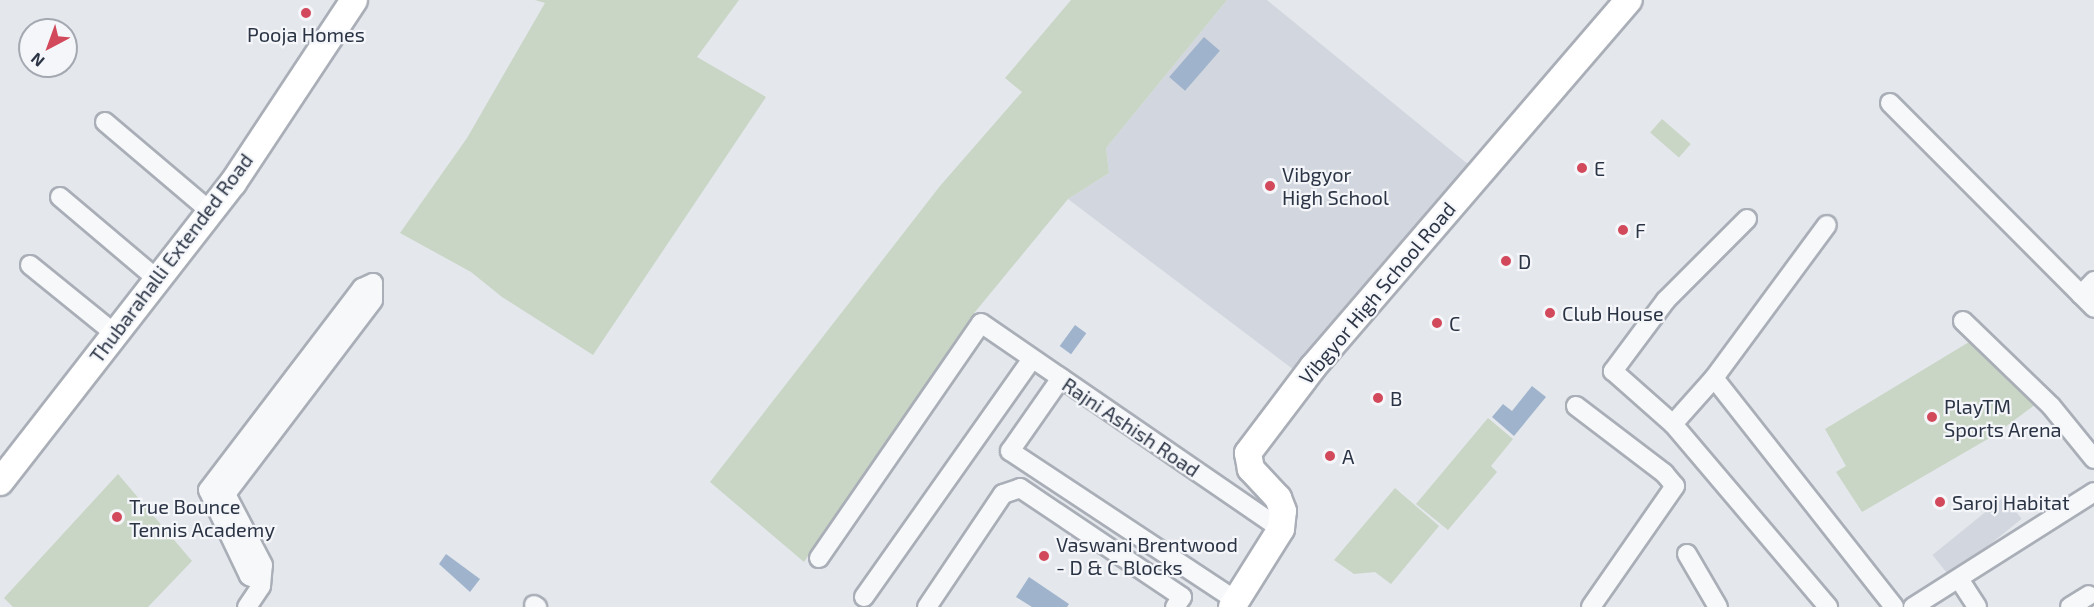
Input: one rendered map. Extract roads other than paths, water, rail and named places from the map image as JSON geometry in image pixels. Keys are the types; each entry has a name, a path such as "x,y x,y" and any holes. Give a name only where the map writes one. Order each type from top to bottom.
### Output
{"street":[{"name":"Thubarahalli Extended Road","path":"0,482 156,278 211,212 354,0"},
{"name":"Vibgyor High School Road","path":"1281,530 1283,511 1278,498 1251,469 1248,453 1313,367 1629,0"},
{"path":"1890,103 2088,302 2094,281"},
{"path":"105,122 211,212"},
{"path":"60,197 156,278"},
{"path":"1747,219 1666,300 1613,371 1673,424 1828,607"},
{"path":"1673,424 1714,378 1827,225"},
{"path":"30,266 114,333"},
{"path":"249,605 261,581 249,576 234,529 208,490 263,431 373,300 373,283 362,288 288,399"},
{"path":"1963,321 2051,406 2094,459"},
{"name":"Rajni Ashish Road","path":"819,558 981,323 1029,362 1061,378 1281,530"},
{"path":"864,597 1029,362 1003,349"},
{"path":"1061,378 1010,451 1234,604 1281,530"},
{"path":"1714,378 1894,607"},
{"path":"1576,406 1665,472 1675,486 1591,607"},
{"path":"927,607 1003,494 1020,488 1179,602 1189,585 1119,538"},
{"path":"1912,607 2094,492"},
{"path":"1687,554 1718,607"},
{"path":"1959,579 1977,607"},
{"path":"2070,607 2089,595"}],"water":[{"path":"1204,37 1220,51 1185,91 1169,77"},
{"path":"1075,325 1086,333 1071,354 1060,346"},
{"path":"1532,386 1546,397 1514,436 1492,417 1503,404 1512,411"},
{"path":"446,554 480,579 470,592 439,564"},
{"path":"1029,577 1069,604 1067,607 1032,607 1016,597"}],"place":[{"name":"Pooja Homes","path":"306,13"},
{"name":"E","path":"1582,168"},
{"name":"Vibgyor High School","path":"1270,186"},
{"name":"F","path":"1623,230"},
{"name":"D","path":"1506,261"},
{"name":"Club House","path":"1550,313"},
{"name":"C","path":"1437,323"},
{"name":"B","path":"1378,398"},
{"name":"PlayTM Sports Arena","path":"1932,417"},
{"name":"A","path":"1330,456"},
{"name":"Saroj Habitat","path":"1940,502"},
{"name":"True Bounce Tennis Academy","path":"117,517"},
{"name":"Vaswani Brentwood - D & C Blocks","path":"1044,556"}]}
